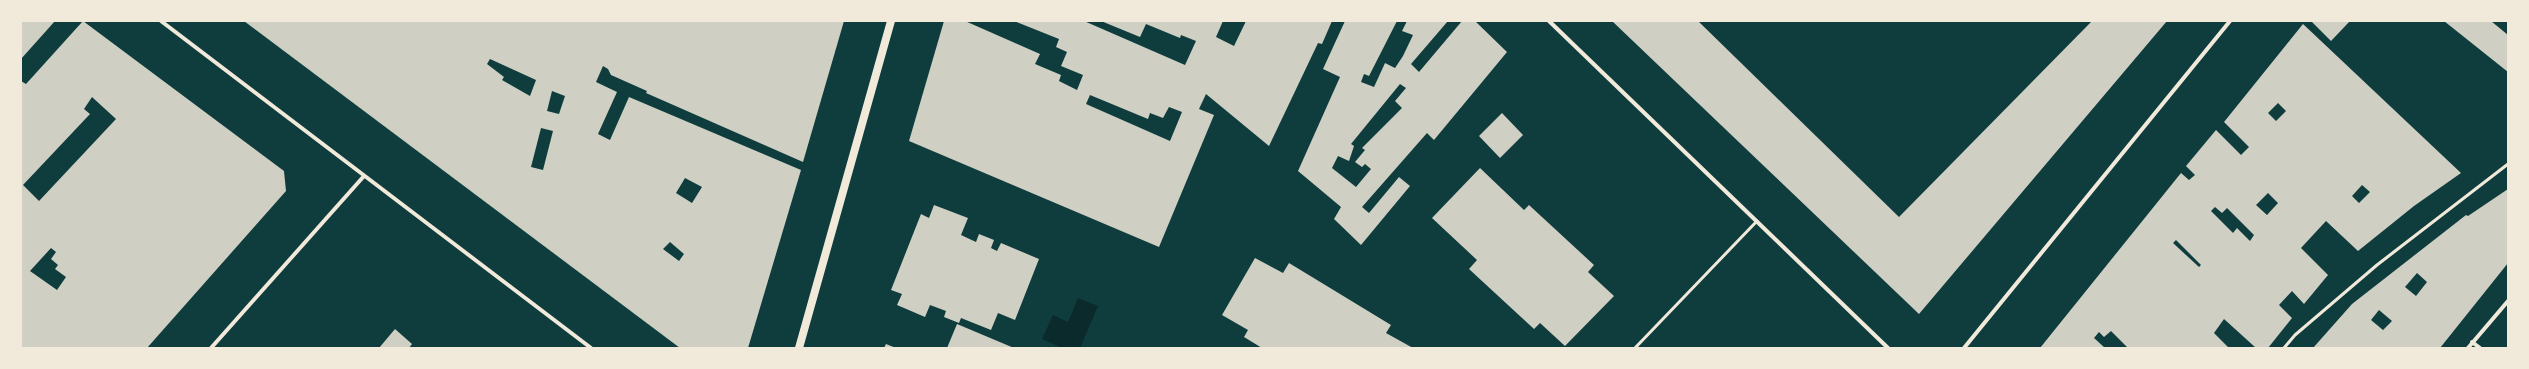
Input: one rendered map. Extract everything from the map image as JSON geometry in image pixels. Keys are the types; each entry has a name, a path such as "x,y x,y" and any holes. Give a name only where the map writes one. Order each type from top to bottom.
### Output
{"main road":[{"path":"798,348 891,21"}],"street":[{"path":"161,21 591,348"},
{"path":"1549,21 1888,348"},
{"path":"1964,348 2230,21"},
{"path":"211,348 364,176"},
{"path":"2468,348 2508,301"},
{"path":"2472,342 2480,348"}],"lane":[{"path":"2284,348 2295,336 2377,265 2508,164"},
{"path":"1635,348 1757,221"}],"water":[{"path":"1078,298 1098,306 1080,348 1057,348 1058,346 1042,339 1053,315 1068,322"}],"building":[{"path":"21,21 55,21 21,59"},
{"path":"83,21 284,171 286,191 147,348 21,348 21,81 26,84","holes":["92,97 116,119 39,201 23,185 90,114 84,109","51,248 56,252 51,259 58,265 55,269 66,277 57,290 30,271"]},
{"path":"244,21 844,21 803,162 646,93 647,91 611,75 608,69 603,66 596,82 617,92 598,134 610,140 629,97 801,170 748,348 680,348","holes":["490,59 536,80 530,96 502,80 504,77 487,64","552,91 565,96 559,114 547,111","541,128 553,131 543,170 531,167","685,178 702,187 692,203 676,193","670,242 684,254 679,261 663,249"]},
{"path":"944,21 965,21 1040,54 1035,64 1061,75 1059,81 1077,90 1083,75 1061,66 1067,52 1056,47 1059,39 1014,21 1084,21 1185,65 1196,41 1181,35 1180,38 1146,24 1140,37 1101,21 1223,21 1216,37 1234,46 1246,21 1332,21 1322,44 1318,43 1269,146 1206,94 1199,109 1214,115 1159,247 909,141","holes":["1090,95 1148,119 1150,113 1163,118 1169,107 1182,112 1170,141 1086,104"]},
{"path":"1345,21 1397,21 1369,76 1364,74 1361,82 1374,87 1385,63 1395,68 1403,56 1413,35 1402,31 1407,21 1448,21 1411,64 1419,72 1462,21 1475,21 1507,52 1434,140 1427,133 1362,207 1369,213 1399,177 1410,186 1361,245 1334,219 1341,207 1298,171 1340,77 1323,69","holes":["1400,84 1406,88 1395,101 1402,108 1362,148 1365,150 1355,162 1362,167 1365,164 1371,169 1356,187 1332,168 1338,156 1349,161 1354,146 1351,144"]},
{"path":"1612,21 1698,21 1899,217 2092,21 2167,21 1919,314"},
{"path":"2311,21 2350,21 2331,41"},
{"path":"2444,21 2491,21 2508,35 2508,72"},
{"path":"2303,24 2461,173 2414,206 2358,251 2326,221 2301,248 2328,275 2304,304 2292,291 2279,305 2292,318 2268,348 2256,348 2224,319 2214,333 2229,348 2128,348 2111,331 2104,337 2099,332 2094,338 2105,348 2040,348 2181,173 2189,180 2195,175 2186,166 2216,130 2241,155 2249,147 2224,122","holes":["2278,103 2286,111 2276,121 2268,113","2362,185 2370,192 2359,203 2352,196","2268,193 2278,203 2267,215 2256,205","2215,207 2222,213 2227,208 2254,235 2250,241 2237,228 2233,233 2211,211","2176,240 2201,265 2199,267 2173,243"]},
{"path":"1502,113 1523,135 1500,158 1479,136"},
{"path":"1480,168 1524,210 1529,205 1594,265 1588,272 1614,296 1565,346 1540,323 1534,329 1469,269 1477,260 1432,218"},
{"path":"2508,189 2508,263 2440,348 2313,348 2352,304 2466,215 2468,216","holes":["2417,273 2427,282 2416,296 2405,287","2379,310 2392,321 2383,330 2371,320"]},
{"path":"934,205 968,218 961,235 976,242 979,234 994,240 991,248 997,251 1001,243 1039,259 1015,320 998,313 991,330 961,318 959,323 944,317 946,311 930,305 925,317 897,305 902,294 891,290 921,214 929,218"},
{"path":"1255,258 1283,273 1289,263 1391,325 1386,333 1413,348 1262,348 1244,337 1248,330 1222,315"},
{"path":"957,324 1014,348 947,348"},
{"path":"395,329 412,344 409,348 379,348"},
{"path":"886,344 896,348 884,348"}]}
